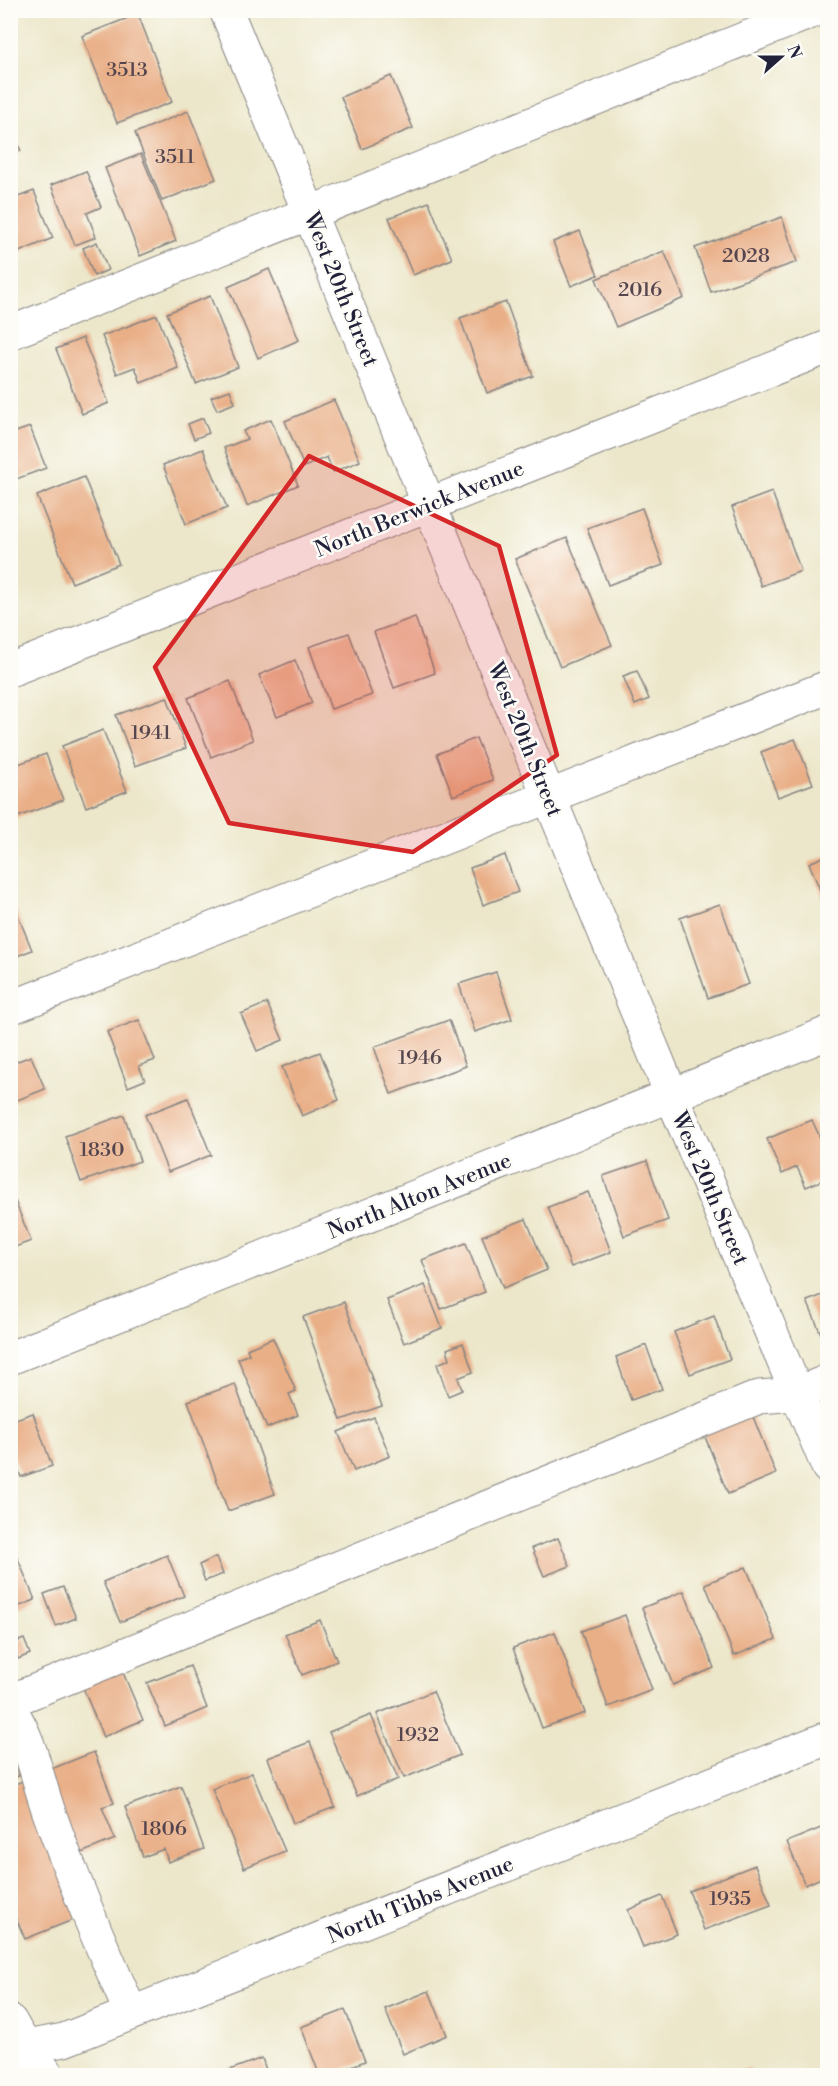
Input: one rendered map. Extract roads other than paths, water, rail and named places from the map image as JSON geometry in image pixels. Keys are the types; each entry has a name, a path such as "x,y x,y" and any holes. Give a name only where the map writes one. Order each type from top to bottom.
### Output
{"street":[{"name":"West 20th Street","path":"226,10 671,1094 828,1467"},
{"path":"10,333 816,10"},
{"name":"North Berwick Avenue","path":"10,670 828,346"},
{"path":"10,1008 549,794 828,687"},
{"name":"North Alton Avenue","path":"10,1358 828,1033"},
{"path":"10,1701 759,1397 796,1394 828,1381"},
{"path":"10,1709 23,1728 43,1798 84,1908 131,2013"},
{"name":"North Tibbs Avenue","path":"19,2049 64,2040 828,1738"},
{"path":"10,2020 19,2049 48,2076"}]}
